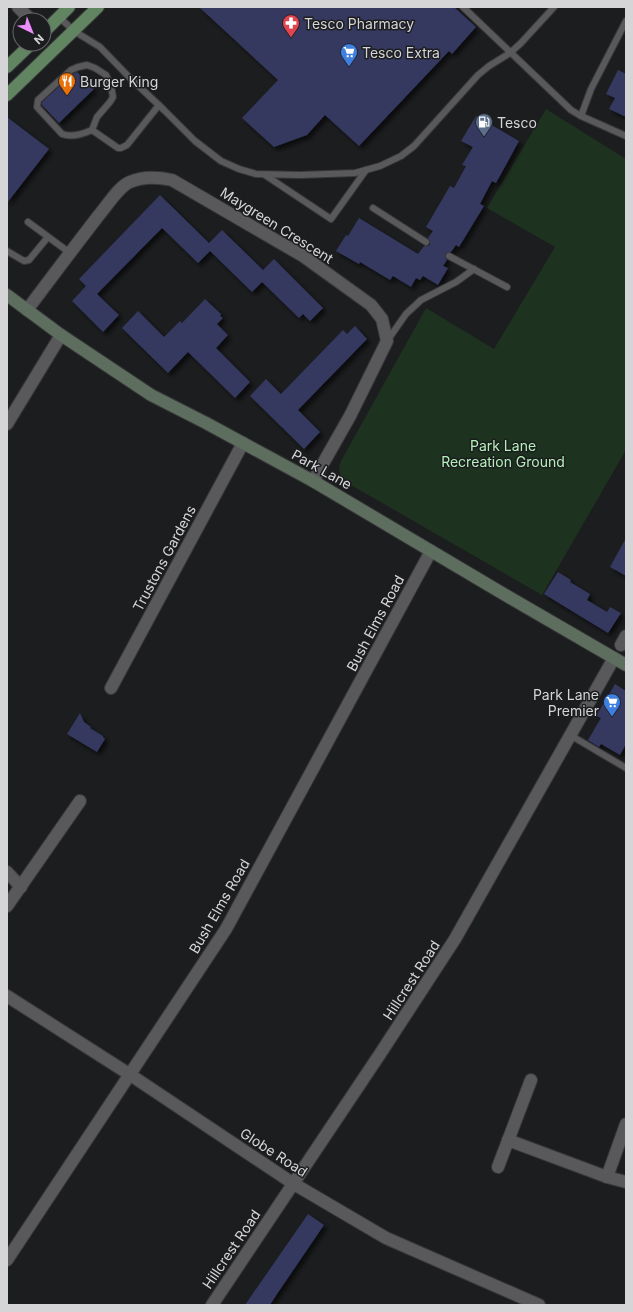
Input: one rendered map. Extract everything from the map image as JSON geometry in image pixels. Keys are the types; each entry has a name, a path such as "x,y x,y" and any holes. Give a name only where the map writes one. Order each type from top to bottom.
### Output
{"main road":[{"path":"52,24 69,7"},
{"path":"7,95 98,7"},
{"path":"7,67 23,52"}],"street":[{"name":"Maygreen Crescent","path":"27,310 117,192 128,182 153,177 172,180 303,256 371,305 382,319 387,341"},
{"name":"Park Lane","path":"7,295 62,335 151,395 313,481 626,665"},
{"path":"7,424 62,335"},
{"path":"313,481 350,416 387,341"},
{"name":"Trustons Gardens","path":"112,688 243,443"},
{"name":"Bush Elms Road","path":"7,1260 226,929 431,551"},
{"name":"Hillcrest Road","path":"212,1305 456,939 614,658"},
{"path":"7,906 80,801"},
{"path":"7,872 21,887"},
{"name":"Globe Road","path":"7,996 129,1074 294,1184 386,1238 539,1305"},
{"path":"498,1167 532,1080"},
{"path":"607,1177 626,1124"},
{"path":"508,1140 607,1177 626,1182"}],"lane":[{"path":"463,7 570,110 626,136"},
{"path":"59,17 74,31 100,47 195,141 221,161 239,169 256,174 300,175 355,173 380,166 401,156 414,146 478,75 510,53 554,7"},
{"path":"581,116 597,77 626,20"},
{"path":"86,65 106,75 111,86 113,97 97,117 92,130 77,135 66,136 62,134 37,107 38,100 71,70 86,65"},
{"path":"92,130 118,148 121,148 127,145 159,105"},
{"path":"264,174 331,219 366,170"},
{"path":"373,208 426,242"},
{"path":"28,222 70,253"},
{"path":"7,251 24,261 29,260 48,237"},
{"path":"449,256 507,287"},
{"path":"387,341 406,314 421,300 456,282 474,269"},
{"path":"570,735 626,768"}],"green space":[{"name":"Park Lane Recreation Ground","path":"546,109 626,159 626,450 542,595 344,481 339,469 341,461 426,308 494,349 555,247 487,208"}],"building":[{"name":"Tesco Extra","path":"199,7 454,7 476,27 452,54 449,51 359,146 325,115 307,135 274,147 242,118 278,80"},
{"path":"618,70 626,74 626,117 609,109 615,98 606,94"},
{"name":"Burger King","path":"77,72 94,89 59,123 42,105 42,102"},
{"path":"476,116 519,141 496,183 492,181 480,204 484,206 459,247 456,245 451,252 445,254 447,260 443,266 448,268 438,285 423,276 420,280 416,278 411,287 393,276 390,280 360,262 359,264 336,251 346,235 348,236 359,218 418,254 424,246 430,245 428,238 433,231 426,227 450,186 454,188 466,166 462,165 473,147 461,141"},
{"path":"7,117 49,149 7,203"},
{"path":"160,195 209,243 222,230 263,270 274,259 323,308 310,321 303,314 299,318 262,282 252,292 210,251 198,263 162,228 97,294 119,315 103,332 72,301 86,286 79,279"},
{"path":"205,299 221,314 220,316 223,318 217,324 228,335 216,348 250,382 235,398 188,352 168,373 122,328 138,311 164,337 180,321 182,323"},
{"path":"355,326 367,339 298,410 320,432 304,449 250,396 266,379 281,394 343,330 347,334"},
{"path":"626,538 626,576 610,567"},
{"path":"558,572 571,580 570,582 590,594 587,600 607,612 610,607 621,613 608,633 544,594"},
{"name":"Park Lane Premier","path":"615,684 626,691 626,744 620,755 601,744 599,747 588,740 601,718 596,716"},
{"path":"80,713 84,722 105,739 97,752 67,734"},
{"path":"308,1214 324,1225 270,1305 245,1305"}],"place":[{"name":"Tesco Pharmacy","path":"291,38"},
{"name":"Tesco Extra","path":"349,67"},
{"name":"Burger King","path":"67,96"},
{"name":"Tesco","path":"484,137"},
{"name":"Park Lane Premier","path":"612,717"}]}
